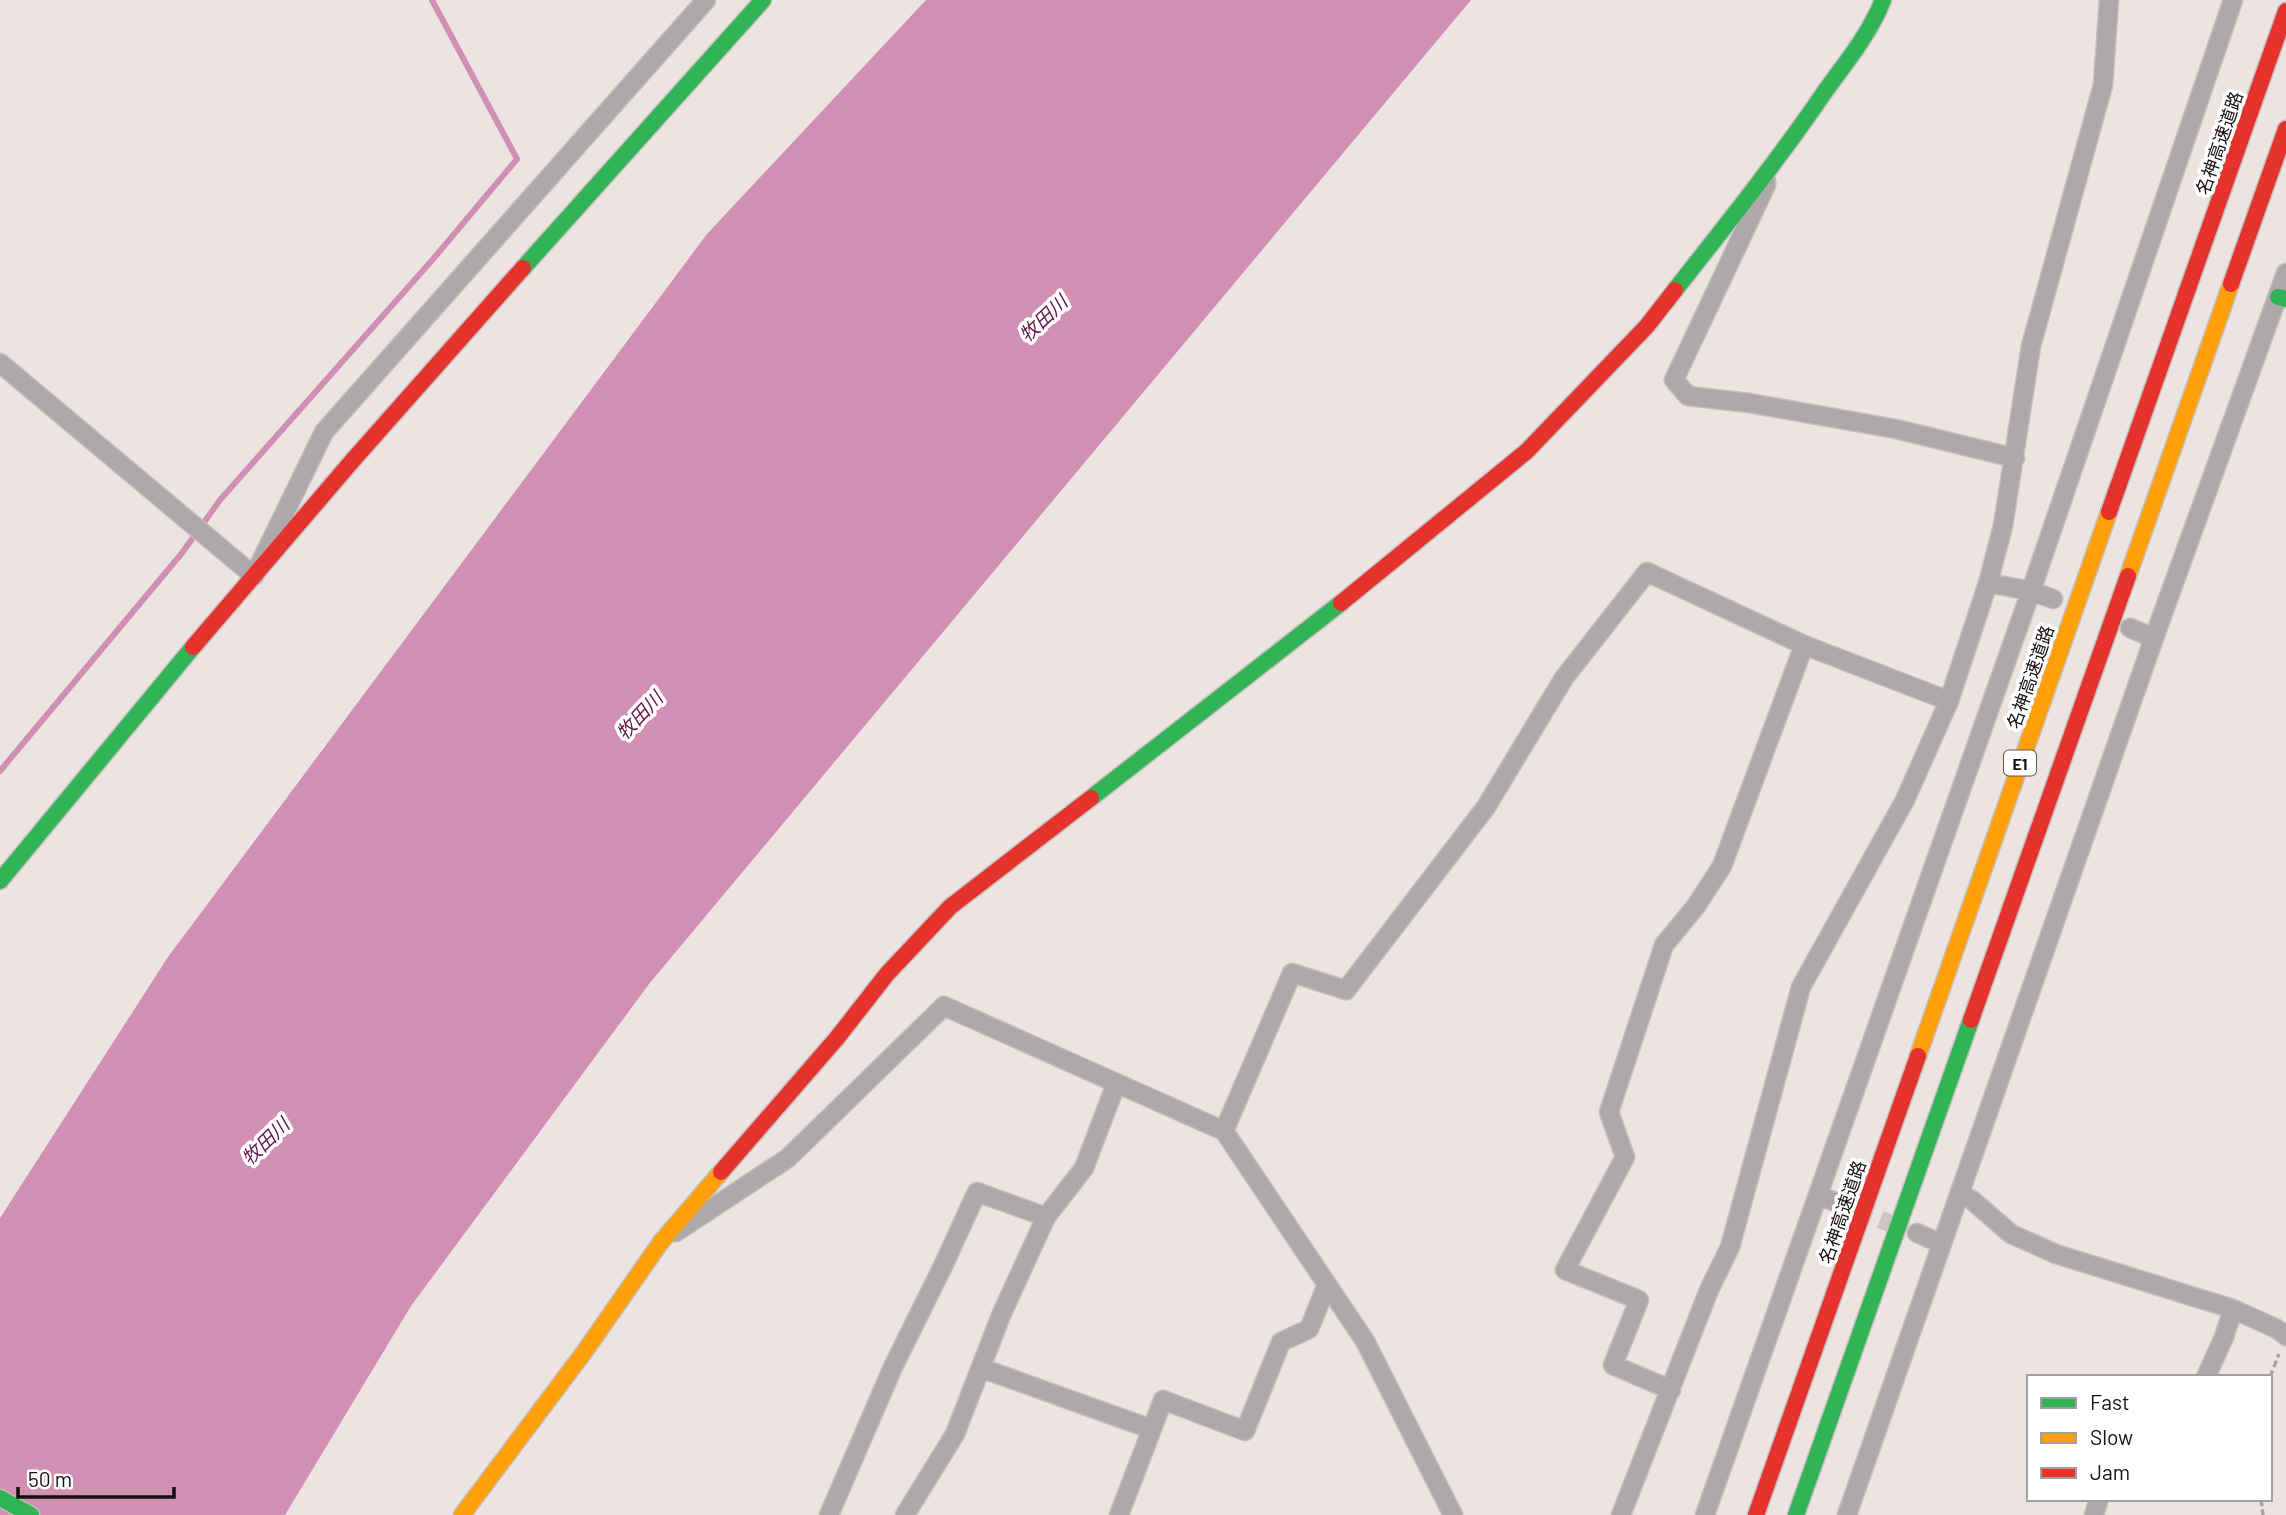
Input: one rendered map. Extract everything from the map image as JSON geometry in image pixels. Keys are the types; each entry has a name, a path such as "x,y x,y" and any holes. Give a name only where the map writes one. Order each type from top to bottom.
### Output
{"main road":[{"path":"0,881 109,744 341,472 680,90 764,0"},
{"path":"462,1515 661,1242 837,1038 887,974 950,907 1357,590 1527,451 1647,326 1765,176 1875,20 1883,0"},
{"name":"名神高速道路","path":"1756,1515 2286,11"},
{"name":"E1","path":"1796,1515 2286,129"},
{"path":"0,1498 31,1515"}],"street":[{"path":"0,363 254,576 324,432 706,0"},
{"path":"1620,1515 1709,1290 1730,1247 1801,987 1905,800 1949,701 1988,583 2003,526 2031,346 2102,85 2109,0"},
{"path":"1705,1515 2031,591 2233,0"},
{"path":"1765,176 1766,186 1674,380 1688,396 1749,403 1896,429 2014,458"},
{"path":"1847,1515 2154,638 2282,298 2286,273"},
{"path":"1224,1131 1292,973 1346,989 1486,807 1564,678 1647,572 1804,645 1949,701"},
{"path":"1988,583 2031,591 2053,600"},
{"path":"2130,628 2154,638"},
{"path":"1671,1390 1613,1365 1639,1300 1565,1270 1625,1157 1609,1112 1664,945 1696,906 1722,866 1804,645"},
{"path":"661,1242 788,1158 944,1006 1224,1131 1364,1341 1452,1515"},
{"path":"905,1515 955,1434 1002,1313 1046,1217 1084,1168 1116,1084"},
{"path":"829,1515 892,1367 977,1192 1046,1217"},
{"path":"1960,1193 2011,1234 2056,1254 2233,1309 2277,1329 2286,1336"},
{"path":"1818,1195 1843,1205"},
{"path":"1917,1233 1942,1244"},
{"path":"1119,1515 1163,1400 1245,1431 1281,1342 1309,1329 1327,1285"},
{"path":"2207,1375 2233,1309"},
{"path":"981,1368 1151,1430"}],"path":[{"path":"2271,1375 2278,1355 2286,1348"}],"water":[{"name":"牧田川","path":"926,0 1471,0 649,984 411,1306 285,1515 0,1515 0,1218 168,957 707,234"}],"waterway":[{"path":"0,771 182,553 220,500 434,258 517,159 432,0"}],"tunnel":[{"path":"1855,1210 1907,1230"}],"traffic: fast":[{"path":"523,268 763,0"},
{"path":"1675,290 1808,116 1865,35 1883,0"},
{"path":"2278,297 2286,299"},
{"path":"1091,798 1341,603"},
{"path":"0,881 193,647"},
{"path":"1796,1515 1971,1020"},
{"path":"0,1498 31,1515"}],"traffic: slow":[{"path":"2128,576 2231,284"},
{"path":"1918,1056 2109,512"},
{"path":"462,1515 585,1351 661,1242 721,1172"}],"traffic: jam":[{"path":"2109,512 2286,11"},
{"path":"2231,284 2286,129"},
{"path":"193,647 353,460 523,268"},
{"path":"1341,603 1527,451 1647,326 1675,290"},
{"path":"1971,1020 2128,576"},
{"path":"721,1172 837,1038 887,974 950,907 1091,798"},
{"path":"1756,1515 1918,1056"}]}
